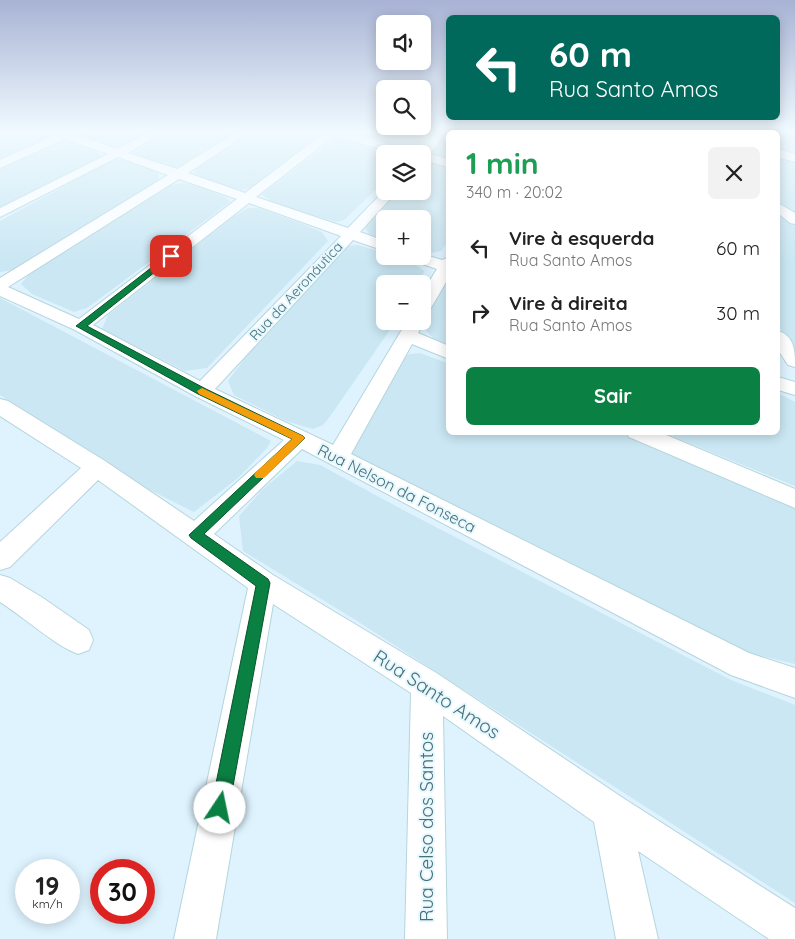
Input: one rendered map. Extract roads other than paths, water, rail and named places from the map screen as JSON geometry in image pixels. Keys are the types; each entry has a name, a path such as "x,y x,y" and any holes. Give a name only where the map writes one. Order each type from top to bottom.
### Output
{"street":[{"path":"0,213 74,176"},
{"path":"0,286 173,176"},
{"path":"181,176 376,243"},
{"path":"81,326 276,176"},
{"name":"Rua da Aeronáutica","path":"202,391 382,200"},
{"path":"780,209 795,220"},
{"path":"431,261 446,265"},
{"path":"431,294 446,269"},
{"name":"Rua Nelson da Fonseca","path":"0,290 81,326 202,391 300,438 742,665 795,683"},
{"path":"337,458 411,330"},
{"path":"414,330 446,351"},
{"path":"780,340 795,361"},
{"path":"780,384 795,389"},
{"name":"Rua Santo Amos","path":"1,408 97,467 263,583 427,685 610,812 795,932"},
{"path":"644,435 795,499"},
{"path":"196,535 300,438"},
{"path":"0,559 97,467"},
{"path":"194,939 263,583"},
{"path":"0,587 33,607 78,640"},
{"name":"Rua Celso dos Santos","path":"426,939 427,685"},
{"path":"610,812 638,939"}]}
